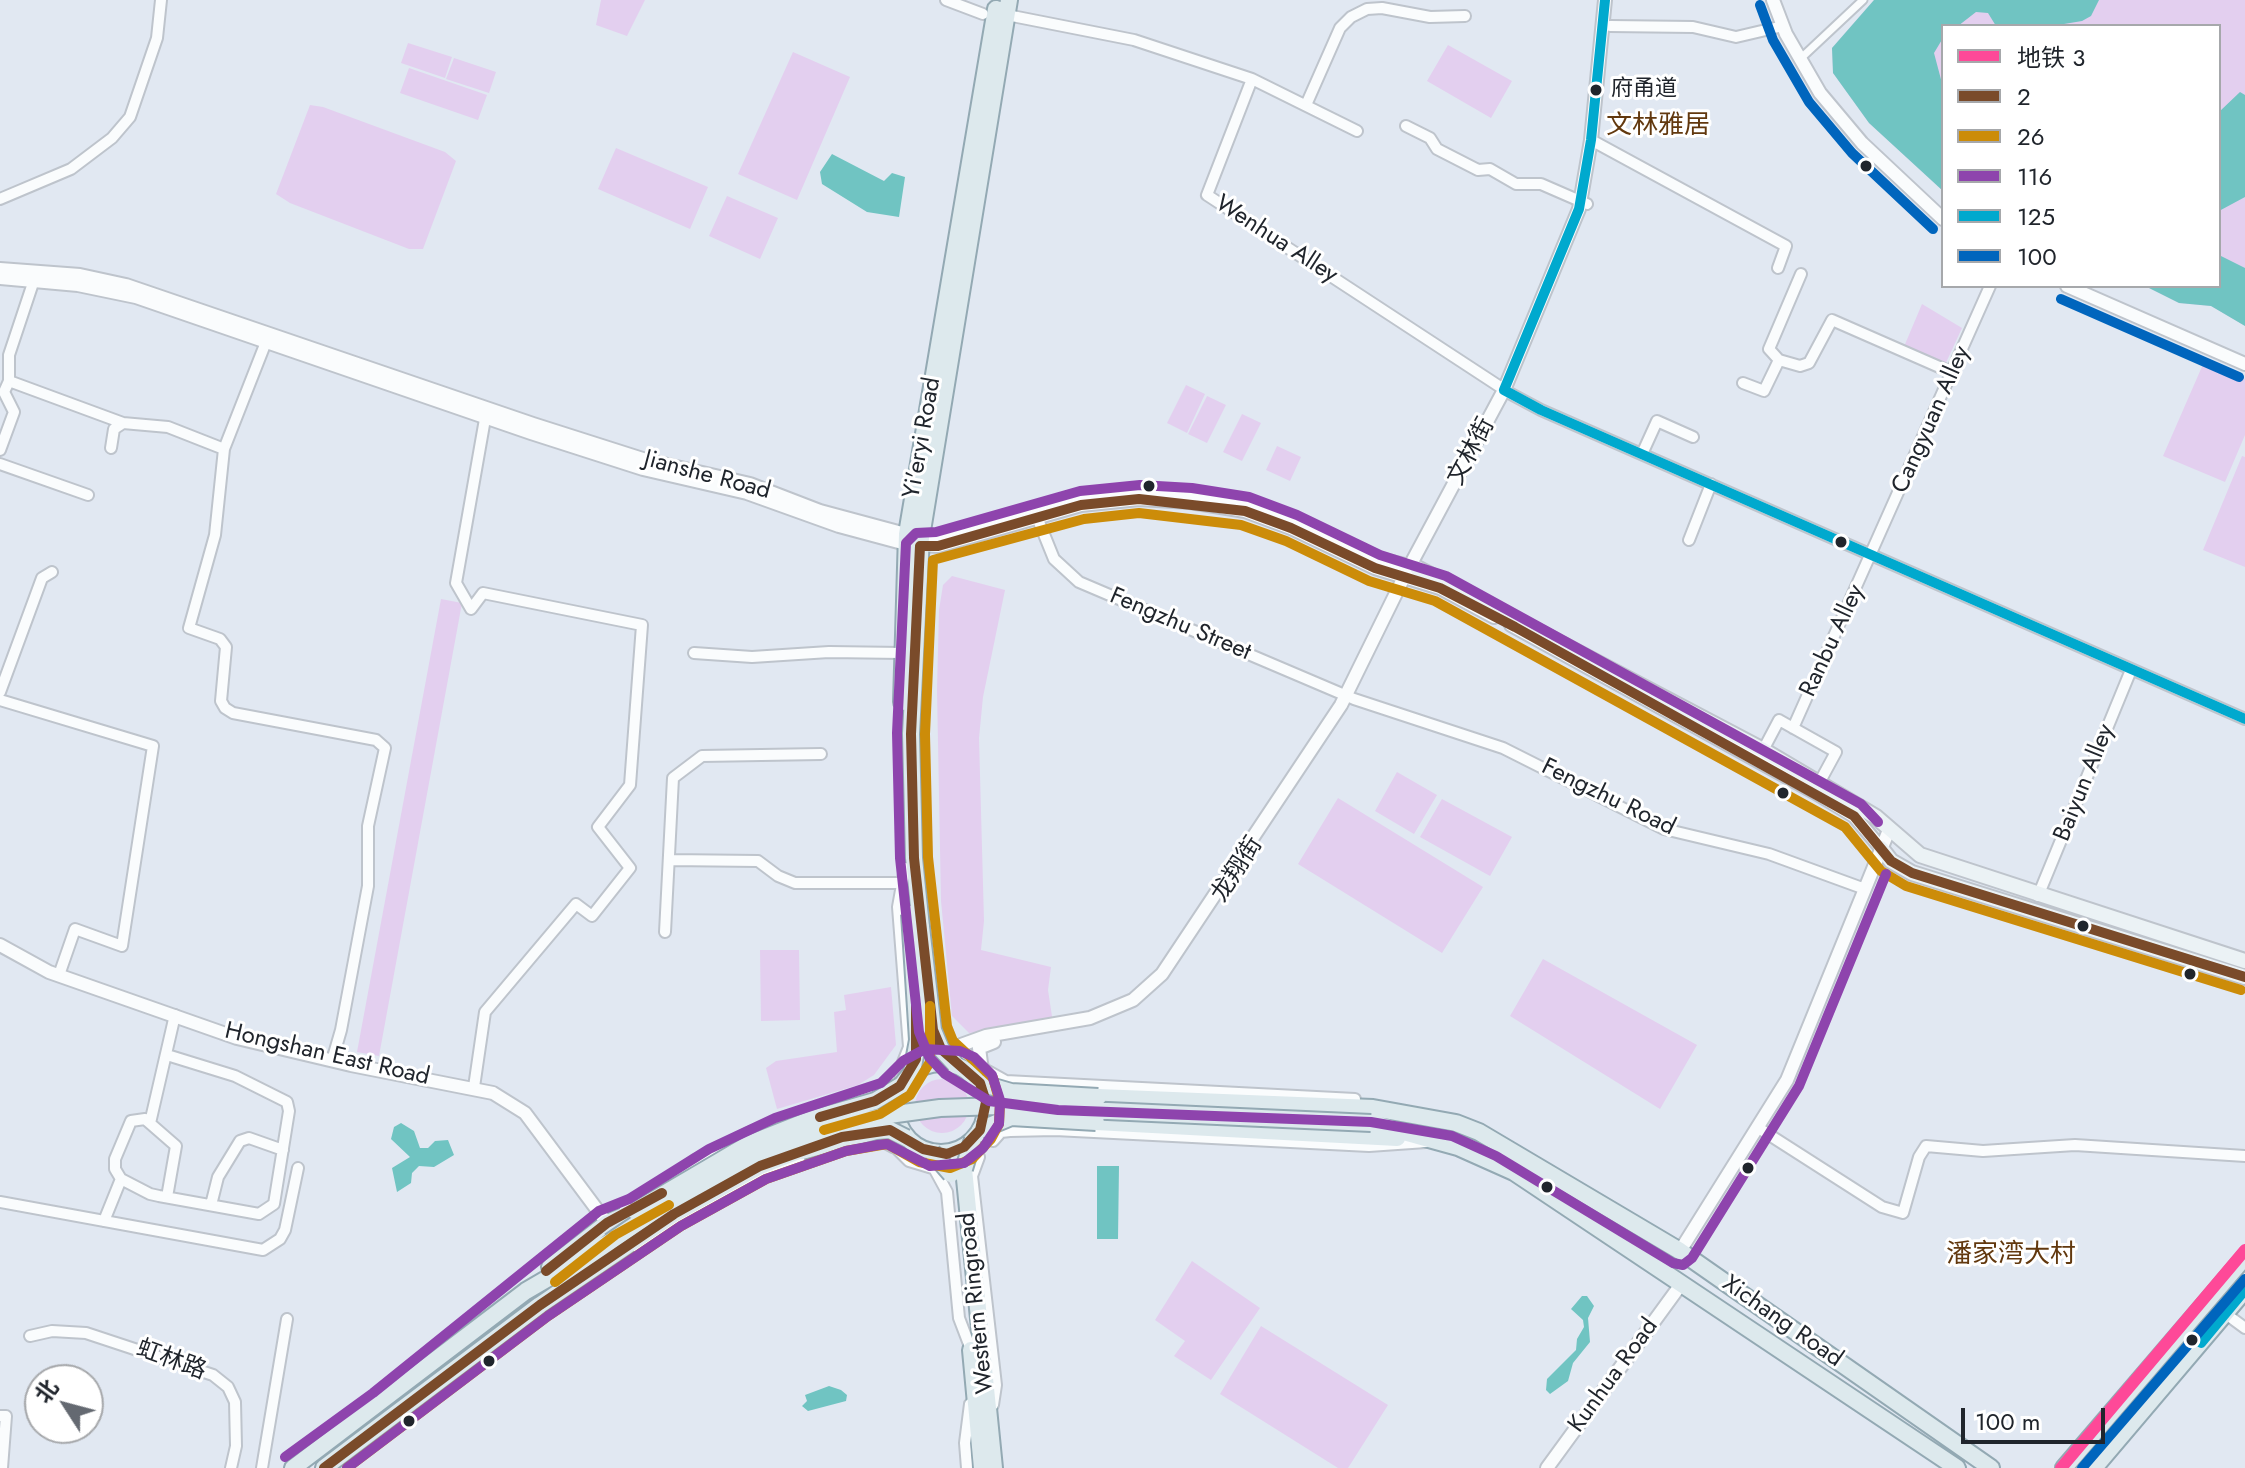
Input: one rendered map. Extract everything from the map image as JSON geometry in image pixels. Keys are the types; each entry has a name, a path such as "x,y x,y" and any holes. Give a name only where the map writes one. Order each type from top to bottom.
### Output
{"main road":[{"name":"Yi'eryi Road","path":"909,1063 918,1040 910,914 903,875 902,653 913,540 998,8"},
{"name":"Yi'eryi Road","path":"913,540 911,734 914,858 933,1030 941,1049 951,1054"},
{"path":"1411,572 1876,817 1920,855 2245,961"},
{"path":"1881,848 1891,861 1912,873 2245,977"},
{"path":"293,1468 526,1291 607,1223 635,1211 749,1144 812,1119 875,1101 909,1063 928,1063 951,1054 966,1069 986,1074 986,1135 957,1151 932,1152"},
{"name":"Xichang Road","path":"986,1074 1011,1092 1373,1108 1456,1123 1503,1144 1680,1251 1991,1468"},
{"path":"894,1082 896,1141"},
{"name":"Xichang Road","path":"610,1242 654,1212 757,1156 834,1127 940,1108 1057,1108 1371,1123 1441,1120"},
{"name":"Xichang Road","path":"986,1135 1011,1117 1435,1141"},
{"name":"Xichang Road","path":"1371,1123 1469,1151 1514,1172 1957,1468"},
{"path":"322,1447 323,1461 328,1465 540,1305 674,1214 760,1166 842,1137 890,1130 896,1141 932,1152 956,1167"},
{"name":"Western Ringroad","path":"982,1468 955,1188 956,1167 986,1135"},
{"name":"Western Ringroad","path":"956,1167 994,1468"},
{"path":"526,1291 610,1242"},
{"path":"540,1305 610,1242"},
{"path":"2064,1468 2245,1257"},
{"path":"2094,1468 2245,1290"},
{"path":"281,1468 299,1454 322,1447"}],"street":[{"path":"0,199 71,169 112,138 130,117 157,38 161,0"},
{"path":"946,0 998,8 1146,43 1252,79 1357,131"},
{"name":"文林街","path":"1595,141 1605,0"},
{"name":"文林街","path":"1411,572 1508,392 1584,203 1595,141 1612,0"},
{"path":"1773,0 1799,60 1820,93 1862,143 1941,217"},
{"path":"1799,60 1863,0"},
{"path":"1306,105 1340,28 1351,17 1367,9 1382,8 1430,17 1465,16"},
{"path":"1610,26 1693,27 1736,37 1783,26"},
{"name":"Wenhua Alley","path":"1252,79 1207,195 1508,392"},
{"path":"1406,126 1430,138 1437,149 1478,170 1490,169 1516,184 1541,184 1584,203"},
{"path":"1595,141 1786,246 1778,268"},
{"name":"Jianshe Road","path":"0,269 80,275 126,285 533,424 646,460 750,484 820,511 913,540 936,537 1080,496 1138,489 1192,492 1247,502 1295,519 1411,572"},
{"path":"1801,274 1769,349 1779,360 1800,366 1809,363 1832,320 1953,373"},
{"name":"Jianshe Road","path":"0,278 124,294 485,419 643,469 747,493 839,526 938,546 1081,505 1139,499 1190,502 1245,511 1291,528 1375,568 1411,572"},
{"path":"0,450 14,412 4,392 9,381 9,355 34,280"},
{"name":"Cangyuan Alley","path":"1873,554 1989,288"},
{"path":"2072,288 2245,364"},
{"path":"266,342 224,449 215,535 189,628 220,639 226,647 221,701 233,713 376,740 385,748 368,826 368,886 341,1030 332,1061"},
{"path":"1743,383 1764,391 1779,360"},
{"path":"9,381 123,423 168,427 224,449"},
{"path":"1508,392 2245,719"},
{"path":"474,1087 485,1012 576,904 592,916 630,868 598,827 630,785 642,625 483,593 471,609 456,583 485,419"},
{"path":"1642,454 1657,421 1693,437"},
{"path":"111,448 114,429 123,423"},
{"path":"0,464 88,495"},
{"path":"1689,540 1711,484"},
{"name":"Fengzhu Street","path":"1037,517 1054,559 1079,582 1350,697"},
{"name":"Ranbu Alley","path":"1793,728 1873,554"},
{"path":"0,692 42,578 52,572"},
{"name":"龙翔街","path":"986,1074 978,1054 983,1044 1092,1026 1139,1005 1168,976 1350,697 1411,572"},
{"path":"694,653 752,657 829,652 902,653"},
{"name":"Baiyun Alley","path":"2038,896 2131,670"},
{"name":"龙翔街","path":"951,1054 986,1036 1090,1018 1133,1000 1162,974 1350,697"},
{"name":"Fengzhu Road","path":"1350,697 1503,748 1664,829 1769,854 1865,889"},
{"path":"0,700 153,746 122,946 75,929 59,975"},
{"name":"Ranbu Alley","path":"1760,755 1779,720 1836,752 1817,788"},
{"path":"665,932 673,778 686,765 702,756 821,754"},
{"path":"1817,788 1854,816 1881,848"},
{"path":"1680,1251 1787,1080 1889,830"},
{"path":"669,860 758,861 778,876 795,883 903,875 898,931 909,1063"},
{"name":"Hongshan East Road","path":"0,945 59,975 253,1043 474,1087 512,1102 525,1113 607,1223"},
{"path":"150,1123 175,1015"},
{"path":"167,1055 235,1076 287,1102 289,1111 271,1208 259,1214 150,1194 121,1179 115,1169 115,1159 128,1126 140,1118 176,1146 167,1197"},
{"path":"986,1074 1006,1081 1374,1100 1441,1120"},
{"path":"882,1094 894,1082"},
{"path":"607,1223 678,1171 748,1133 801,1112 874,1092 894,1082"},
{"path":"1757,1127 1882,1207 1903,1213 1919,1157 1926,1146 1983,1151 2075,1145 2245,1156"},
{"path":"986,1135 1055,1130 1354,1146 1435,1141"},
{"path":"211,1205 218,1177 240,1141 249,1138 283,1150"},
{"path":"570,1285 613,1263 688,1216 796,1162 869,1140 896,1141 909,1161 956,1167"},
{"path":"0,1202 263,1250 280,1239 285,1230 298,1168"},
{"path":"104,1221 121,1179"},
{"name":"Kunhua Road","path":"1547,1468 1682,1283"},
{"path":"2226,1314 2245,1328"},
{"path":"262,1468 287,1319"},
{"name":"虹林路","path":"30,1336 52,1331 95,1335 198,1368 222,1381 235,1402 236,1446 231,1468"},
{"path":"967,1468 965,1443 973,1386"},
{"path":"0,1416 6,1416 2,1468"}],"shaded area":[{"path":"601,0 645,0 627,36 596,25"},
{"path":"1874,0 2245,0 2245,326 2211,306 2179,303 2149,288 2221,288 2221,24 1941,24 1941,189 1869,123 1833,73 1832,48"},
{"path":"1874,0 2099,0 2091,16 2064,24 1995,24 1988,13 1976,12 1961,24 1941,24 1941,41 1934,53 1941,79 1941,189 1869,123 1833,73 1832,48"},
{"path":"408,43 452,57 445,78 401,63"},
{"path":"1448,45 1512,81 1491,118 1427,81"},
{"path":"793,52 850,77 797,200 738,174"},
{"path":"454,58 496,72 489,93 446,79"},
{"path":"409,68 487,95 478,120 400,93"},
{"path":"2240,92 2245,95 2245,197 2221,210 2221,110"},
{"path":"310,105 445,152 456,161 423,249 409,249 290,203 276,194"},
{"path":"616,148 708,187 690,229 598,189"},
{"path":"832,154 884,181 892,173 905,177 899,217 867,212 822,184 820,172"},
{"path":"727,196 778,218 760,259 709,236"},
{"path":"2221,256 2245,268 2245,326 2211,306 2179,303 2149,288 2221,288"},
{"path":"1922,304 1962,328 1944,367 1903,349"},
{"path":"2204,362 2245,379 2245,435 2225,482 2163,456"},
{"path":"1186,385 1205,394 1187,433 1167,423"},
{"path":"1207,396 1226,405 1207,443 1188,434"},
{"path":"1242,414 1261,423 1242,461 1223,452"},
{"path":"1277,446 1301,457 1290,481 1266,470"},
{"path":"2242,456 2245,457 2245,567 2203,550"},
{"path":"952,576 1005,590 983,697 979,738 984,921 981,950 1051,967 1048,990 1053,1023 969,1033 952,1016 941,901 937,690 939,610 943,585"},
{"path":"441,599 462,603 379,1056 357,1052"},
{"path":"1397,772 1437,795 1414,834 1375,811"},
{"path":"1338,798 1483,887 1442,953 1298,864"},
{"path":"1442,799 1512,837 1490,876 1420,837"},
{"path":"760,950 799,950 800,1020 761,1021"},
{"path":"1543,959 1697,1045 1660,1109 1510,1016"},
{"path":"891,987 896,1045 874,1075 858,1085 777,1109 766,1068 776,1061 837,1052 834,1012 846,1010 844,995"},
{"path":"942,1079 961,1087 969,1106 961,1125 942,1133 923,1125 915,1106 923,1087"},
{"path":"401,1123 414,1131 420,1148 428,1148 435,1141 448,1140 454,1155 434,1167 419,1166 412,1173 411,1183 397,1192 392,1168 410,1157 391,1139 394,1127"},
{"path":"1097,1166 1119,1166 1118,1239 1097,1239"},
{"path":"1192,1261 1260,1308 1211,1380 1174,1356 1185,1341 1155,1320"},
{"path":"1582,1296 1587,1296 1594,1306 1588,1318 1590,1342 1573,1363 1568,1381 1550,1394 1546,1390 1547,1379 1576,1350 1577,1339 1584,1327 1583,1320 1571,1309"},
{"path":"1261,1326 1388,1405 1348,1468 1338,1468 1220,1394"},
{"path":"829,1386 847,1395 846,1401 808,1411 802,1406 807,1401 805,1395"}],"metro line":[{"name":"3","path":"2061,1468 2245,1250"}],"transit line":[{"name":"125","path":"1605,0 1591,140 1579,209 1504,390 1541,410 2245,719"},
{"name":"100","path":"1760,5 1773,40 1809,102 1852,153 1933,229"},
{"name":"100","path":"2061,299 2239,377"},
{"name":"116","path":"1878,822 1861,804 1446,576 1380,555 1297,515 1249,497 1192,488 1140,485 1080,491 936,532 916,533 906,543 897,733 900,858 919,1032 929,1057 945,1074 989,1101 1058,1110 1371,1122 1452,1136 1496,1156 1673,1263 1683,1265 1692,1258 1799,1086 1886,874"},
{"name":"2","path":"324,1468 540,1305 674,1214 760,1166 842,1137 890,1130 923,1149 947,1154 964,1147 980,1130 986,1102 980,1083 941,1049 933,1030 914,858 911,734 920,546 938,546 1081,505 1139,499 1245,511 1291,528 1375,568 1440,588 1515,627 1854,816 1891,861 1912,873 2245,977"},
{"name":"26","path":"347,1468 548,1316 681,1226 766,1179 846,1151 887,1144 919,1162 950,1168 972,1159 991,1139 999,1124 1000,1103 993,1078 953,1041 947,1026 928,857 925,734 933,560 1084,519 1139,513 1241,525 1286,541 1369,581 1435,601 1845,827 1881,871 1906,886 2241,990"},
{"name":"2","path":"820,1117 875,1101 900,1086 916,1059 916,1006"},
{"name":"26","path":"824,1130 880,1114 910,1095 930,1062 930,1006"},
{"name":"116","path":"285,1457 373,1393 599,1211 629,1199 709,1149 775,1118 881,1083 903,1061 925,1049 960,1051 974,1057 992,1075 1000,1100 999,1124 983,1148 964,1163 930,1166 887,1144 846,1151 766,1179 681,1226 548,1316 347,1468"},
{"name":"2","path":"546,1271 607,1223 662,1193"},
{"name":"26","path":"555,1282 615,1235 669,1205"},
{"name":"100","path":"2082,1468 2245,1279"},
{"name":"125","path":"2201,1343 2245,1290"}],"place":[{"name":"府甬道","path":"1596,90"}],"district":[{"name":"文林雅居","path":"1658,127"},
{"name":"潘家湾大村","path":"2011,1256"}]}
